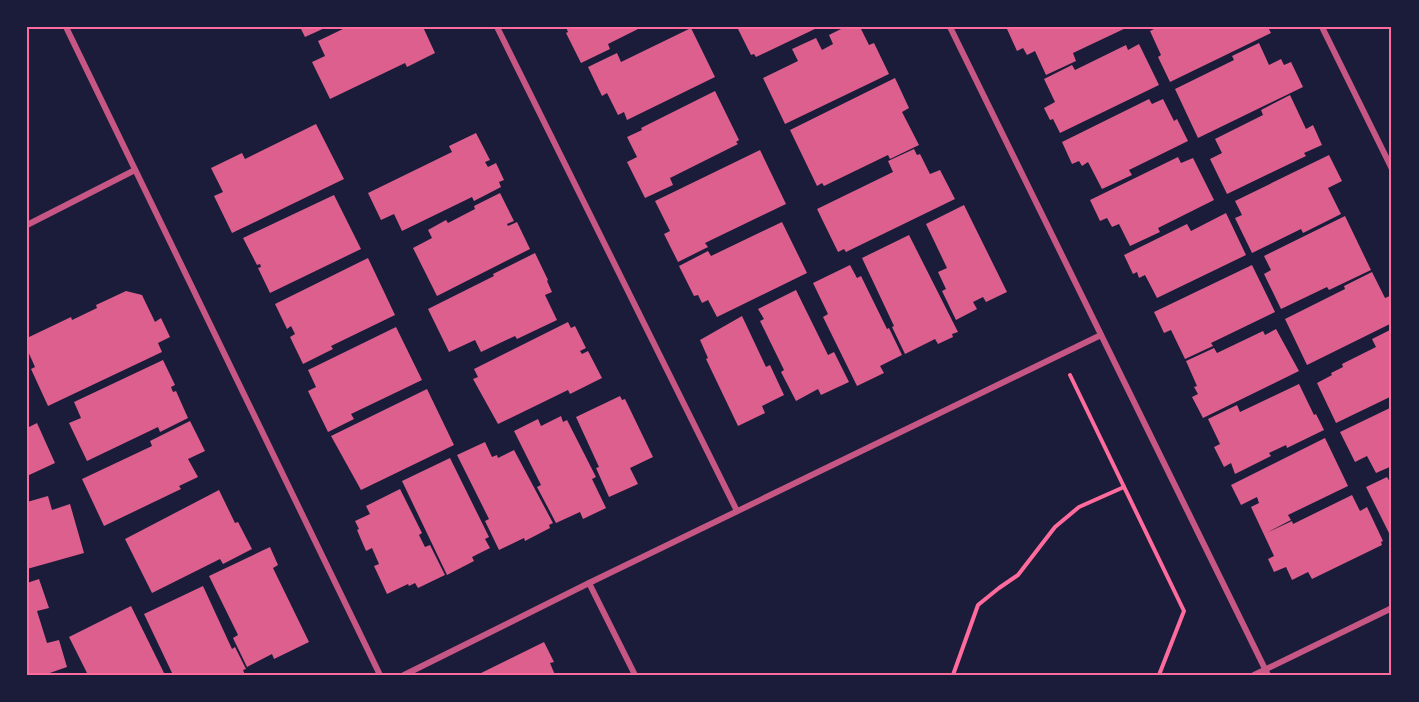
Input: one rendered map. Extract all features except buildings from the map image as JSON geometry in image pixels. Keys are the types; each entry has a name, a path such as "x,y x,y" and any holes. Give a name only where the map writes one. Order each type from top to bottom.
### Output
{"street":[{"path":"66,27 380,675"},
{"path":"497,27 737,511"},
{"path":"950,27 1267,672"},
{"path":"1322,27 1392,169"},
{"path":"27,225 135,170"},
{"path":"404,675 1101,335"},
{"path":"590,583 635,675"},
{"path":"1254,675 1267,672 1392,608"}],"path":[{"path":"1070,375 1184,611 1159,675"},
{"path":"952,675 978,605 1018,575 1054,527 1079,507 1124,487"}]}
